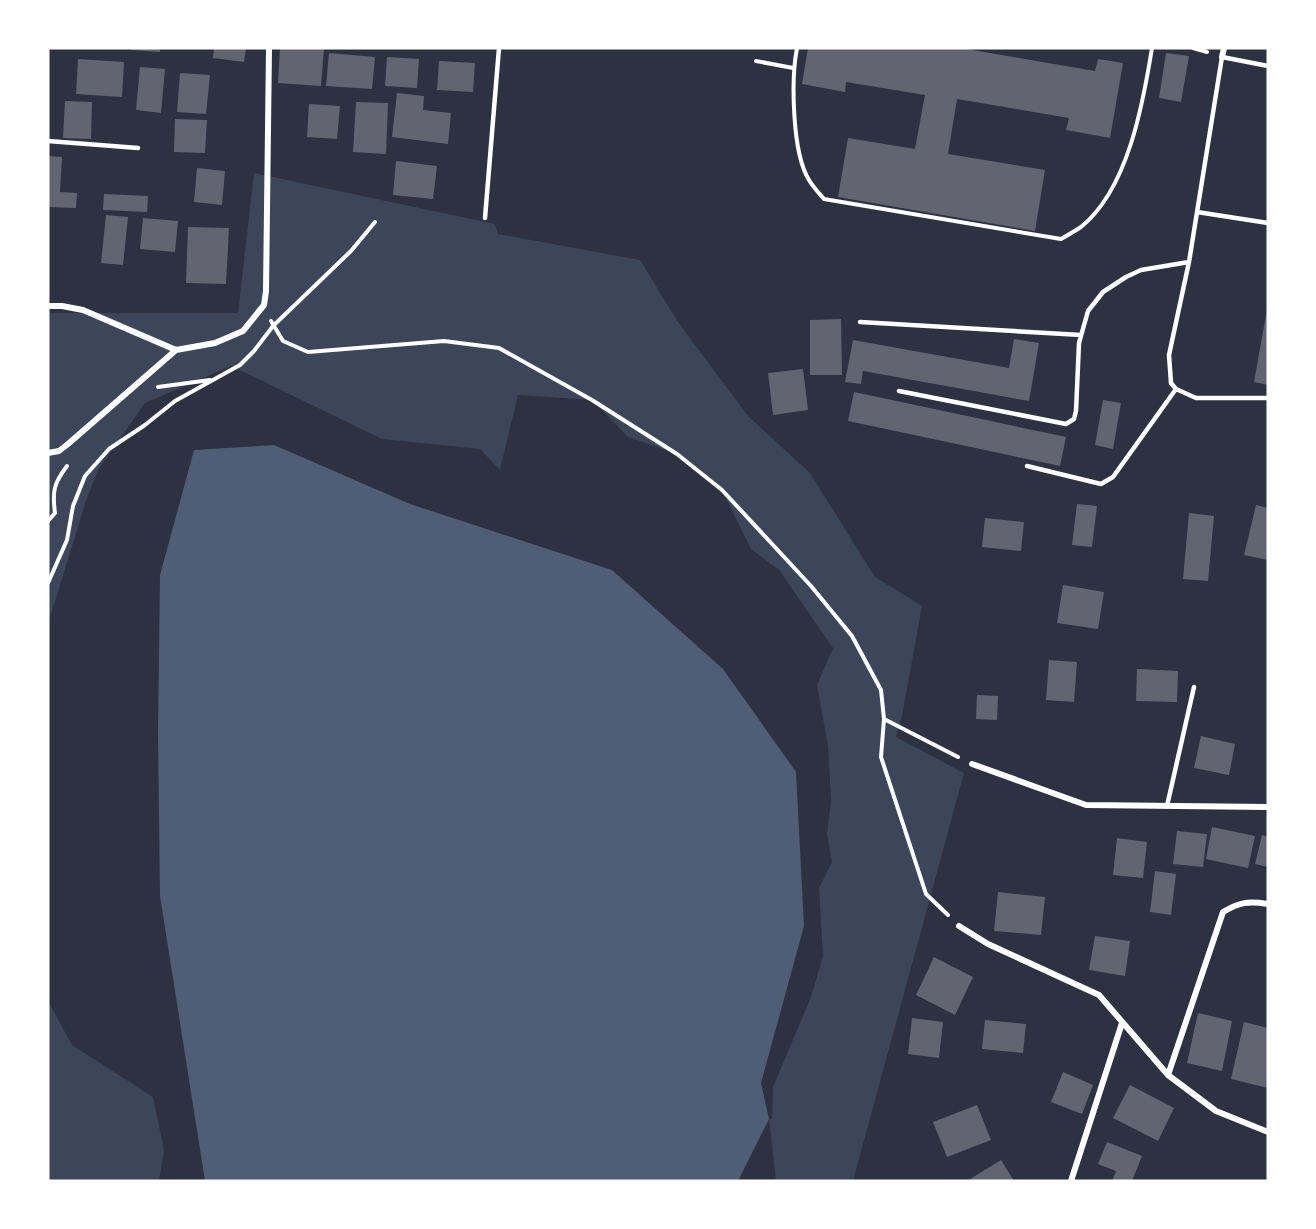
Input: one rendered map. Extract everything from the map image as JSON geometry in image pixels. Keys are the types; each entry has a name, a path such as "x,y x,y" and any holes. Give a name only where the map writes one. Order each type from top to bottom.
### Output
{"street":[{"path":"48,453 59,451 68,444 176,350 215,343 243,331 264,305 269,48"},
{"path":"1222,57 1224,48"},
{"path":"48,306 83,310 176,350"},
{"path":"972,764 1086,805 1268,807"},
{"path":"1168,1075 1223,912 1238,903 1268,904"},
{"path":"959,926 988,944 1099,995 1168,1075 1216,1111 1268,1132"},
{"path":"1071,1181 1122,1023"}],"lane":[{"path":"485,218 499,48"},
{"path":"1268,66 1222,57 1189,262 1169,355 1171,383 1176,389 1196,398 1268,398"},
{"path":"48,141 138,148"},
{"path":"1197,212 1268,223"},
{"path":"899,391 1066,424 1074,419 1076,411 1081,335 1088,311 1103,292 1141,270 1189,262"},
{"path":"860,322 1081,335"},
{"path":"1027,466 1094,483 1107,483 1176,389"},
{"path":"1167,806 1194,687"}],"path":[{"path":"797,48 793,68 797,138 808,180 824,198 1061,239 1082,226 1105,199 1128,155 1147,80 1152,48"},
{"path":"756,61 793,68"},
{"path":"48,583 67,540 73,506 85,476 109,449 145,425 175,400 240,365 273,326 351,251 375,222"},
{"path":"264,305 273,326 283,341 308,352 444,341 499,348 592,400 678,454 722,490 811,586 852,636 881,690 884,718 881,757 926,894 959,926"},
{"path":"157,387 214,379"},
{"path":"48,521 55,513 53,498 55,482 73,458"},
{"path":"884,718 972,764"}],"shaded area":[{"path":"254,173 495,224 498,234 640,260 678,322 748,416 810,473 875,577 922,606 896,737 964,773 853,1181 776,1181 769,1119 772,1119 773,1087 811,997 823,956 819,888 832,862 827,834 831,800 828,746 817,685 833,648 779,570 751,549 722,490 678,454 628,437 592,400 518,395 500,470 480,449 382,439 231,366 145,403 98,470 86,501 48,624 48,313 238,313"},
{"path":"274,445 410,504 612,570 723,669 796,772 804,926 761,1083 769,1119 738,1181 205,1181 160,896 158,734 160,575 194,450"},
{"path":"48,1001 72,1045 153,1097 164,1150 159,1181 48,1181"}],"building":[{"path":"131,48 160,48 160,52 131,50"},
{"path":"214,48 246,48 244,62 213,58"},
{"path":"280,48 324,48 321,86 278,83"},
{"path":"808,48 961,48 1095,71 1098,59 1123,63 1110,138 1066,130 1069,118 957,99 948,154 1045,170 1035,231 838,197 848,138 915,149 925,95 846,82 845,92 802,84"},
{"path":"329,53 375,57 372,89 326,86"},
{"path":"1166,53 1189,56 1181,102 1159,98"},
{"path":"387,57 419,59 417,88 385,86"},
{"path":"78,59 124,62 122,97 76,94"},
{"path":"439,61 475,63 473,92 437,90"},
{"path":"140,67 165,69 161,113 136,110"},
{"path":"180,73 210,75 206,114 177,112"},
{"path":"397,93 424,96 423,110 451,113 448,144 392,137"},
{"path":"65,101 92,102 91,139 63,138"},
{"path":"356,102 388,103 386,154 353,152"},
{"path":"309,104 340,106 337,139 307,137"},
{"path":"175,119 207,120 205,153 174,152"},
{"path":"48,156 62,157 60,192 77,193 76,208 48,207"},
{"path":"396,161 437,166 433,199 393,195"},
{"path":"197,168 225,171 222,205 194,202"},
{"path":"104,194 148,196 147,212 103,210"},
{"path":"106,215 128,217 123,265 101,263"},
{"path":"143,218 178,221 175,252 140,249"},
{"path":"188,227 229,228 226,284 186,283"},
{"path":"1268,309 1268,385 1254,382"},
{"path":"841,319 842,375 810,375 810,320"},
{"path":"1014,339 1039,343 1029,401 863,371 861,384 845,382 853,340 1009,368"},
{"path":"803,369 808,410 773,415 768,373"},
{"path":"854,392 1066,437 1060,466 848,421"},
{"path":"1103,400 1121,403 1113,449 1095,445"},
{"path":"1077,504 1097,506 1092,547 1072,545"},
{"path":"1256,505 1268,508 1268,560 1244,555"},
{"path":"1189,513 1214,516 1208,581 1183,579"},
{"path":"985,518 1024,522 1021,551 982,547"},
{"path":"1063,585 1104,592 1098,629 1057,623"},
{"path":"1049,660 1077,662 1074,702 1046,700"},
{"path":"1137,669 1178,671 1177,702 1136,701"},
{"path":"977,695 998,696 997,720 976,719"},
{"path":"1201,736 1235,744 1229,775 1194,768"},
{"path":"1212,827 1255,836 1248,868 1206,859"},
{"path":"1177,831 1207,834 1203,867 1173,864"},
{"path":"1262,835 1268,837 1268,867 1255,864"},
{"path":"1117,838 1147,842 1143,878 1113,875"},
{"path":"1155,871 1176,874 1171,915 1150,912"},
{"path":"998,892 1045,897 1041,935 994,931"},
{"path":"1095,936 1130,941 1125,976 1089,970"},
{"path":"934,957 973,977 955,1015 916,995"},
{"path":"1198,1013 1232,1021 1222,1071 1187,1063"},
{"path":"912,1018 943,1022 939,1058 908,1054"},
{"path":"985,1020 1026,1024 1023,1053 982,1049"},
{"path":"1244,1022 1268,1028 1268,1088 1231,1079"},
{"path":"1063,1072 1093,1085 1082,1114 1051,1102"},
{"path":"1130,1085 1174,1108 1158,1141 1113,1118"},
{"path":"977,1105 991,1140 947,1157 933,1122"},
{"path":"1107,1142 1142,1156 1132,1181 1112,1181 1116,1171 1098,1164"},
{"path":"1001,1160 1014,1181 967,1181"}]}
